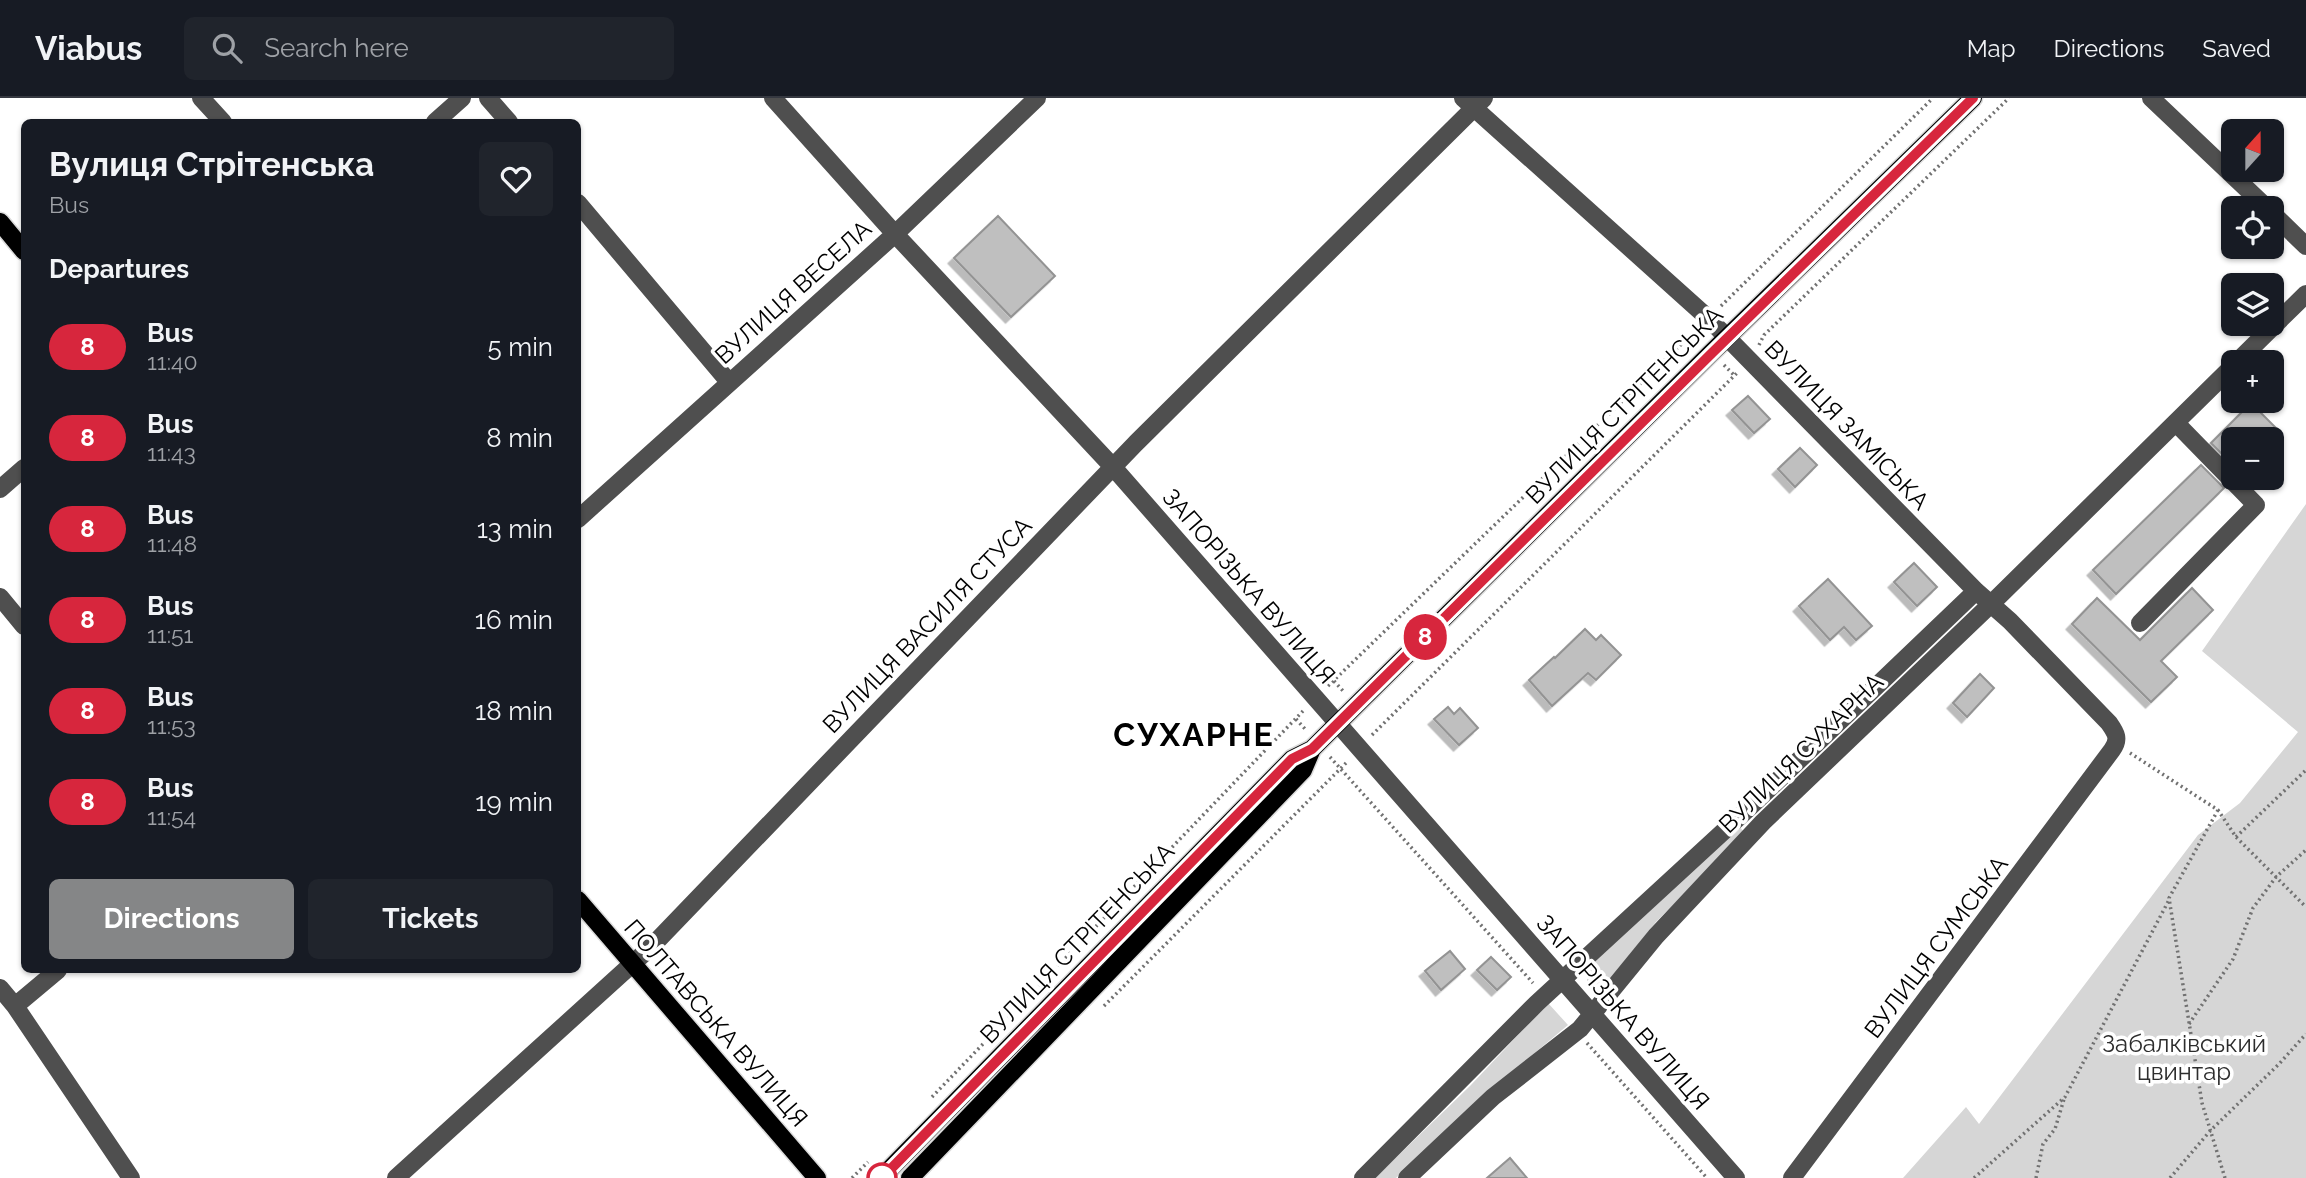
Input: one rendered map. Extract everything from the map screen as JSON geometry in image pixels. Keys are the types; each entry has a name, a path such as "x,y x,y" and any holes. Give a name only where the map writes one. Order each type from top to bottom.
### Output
{"main road":[{"name":"ВУЛИЦЯ СТРІТЕНСЬКА","path":"881,1178 1292,759 1315,746 1973,98"},
{"path":"0,222 21,247"},
{"name":"ВУЛИЦЯ СТРІТЕНСЬКА","path":"910,1178 1303,770 1315,746"},
{"name":"ПОЛТАВСЬКА ВУЛИЦЯ","path":"581,904 817,1178"}],"street":[{"path":"201,98 220,119"},
{"path":"438,119 463,98"},
{"path":"488,98 506,119"},
{"name":"ЗАПОРІЗЬКА ВУЛИЦЯ","path":"772,98 1113,467 1736,1178"},
{"name":"ВУЛИЦЯ ВЕСЕЛА","path":"581,516 895,234 1037,98"},
{"path":"2151,98 2254,196"},
{"name":"ВУЛИЦЯ ЗАМІСЬКА","path":"1474,101 1708,318 2109,723 2117,737 2117,744"},
{"name":"ВУЛИЦЯ ВАСИЛЯ СТУСА","path":"396,1178 632,964 1113,467 1474,101"},
{"path":"581,208 729,382"},
{"path":"2284,225 2306,246"},
{"path":"2249,350 2306,294"},
{"name":"ВУЛИЦЯ СУХАРНА","path":"1407,1178 1493,1097 1577,1031 1656,936 1763,822 1991,604 2221,378"},
{"path":"2140,623 2256,505 2175,423"},
{"path":"0,489 21,471"},
{"name":"ВУЛИЦЯ СУХАРНА","path":"1363,1178 1545,996 1750,807 1976,591"},
{"path":"0,597 21,622"},
{"name":"ВУЛИЦЯ СУМСЬКА","path":"1792,1178 2117,744"},
{"path":"1750,807 1763,822"},
{"path":"15,1006 54,973"},
{"path":"0,988 15,1006 131,1178"}],"path":[{"path":"929,1101 1315,699 1933,98"},
{"path":"1097,1012 1388,718 1749,360 1764,335 2010,98"},
{"path":"2117,744 2218,810 2236,836 2306,907"},
{"path":"1341,768 1545,996"},
{"path":"2236,836 2306,770"},
{"path":"2036,1178 2043,1144 2055,1129 2066,1097 2169,898 2218,810"},
{"path":"2189,1024 2233,959 2253,908 2276,877 2306,850"},
{"path":"2169,898 2202,1104 2225,1178"},
{"path":"1577,1031 1707,1178"},
{"path":"2170,1178 2210,1131 2306,1034"},
{"path":"1974,1178 2066,1097"},
{"path":"852,1178 871,1160"}],"green space":[{"name":"Забалківський цвинтар","path":"2306,504 2306,1178 1903,1178 1966,1107 1979,1124 2198,835 2240,803 2298,732 2202,651"},
{"path":"1739,826 1744,832 1656,922 1606,989 1591,989 1587,982 1587,968"},
{"path":"1548,1003 1568,1025 1480,1099 1396,1178 1375,1178 1470,1086"}],"building":[{"path":"998,216 1055,276 1011,317 954,258"},
{"path":"1748,396 1770,419 1754,433 1732,410"},
{"path":"2241,413 2261,413 2275,427 2227,427"},
{"path":"2221,433 2221,453 2211,443"},
{"path":"1800,448 1817,465 1795,487 1778,469"},
{"path":"2201,465 2221,485 2222,490 2116,594 2093,570"},
{"path":"1914,563 1937,587 1917,606 1894,582"},
{"path":"1828,579 1872,626 1856,640 1844,627 1830,640 1799,606"},
{"path":"2192,588 2213,610 2161,661 2177,677 2151,702 2072,624 2097,598 2140,640"},
{"path":"1585,629 1596,640 1601,635 1621,655 1596,680 1588,673 1552,706 1529,680"},
{"path":"1980,674 1994,688 1967,717 1953,703"},
{"path":"1448,707 1454,714 1460,708 1478,728 1459,745 1434,719"},
{"path":"1450,951 1465,969 1441,990 1425,971"},
{"path":"1491,957 1511,977 1497,990 1477,970"},
{"path":"1510,1158 1527,1178 1487,1178"}],"bus line":[{"name":"8","path":"882,1178 1292,759 1312,749 1973,98"}],"district":[{"name":"СУХАРНЕ","path":"1194,734"}]}
